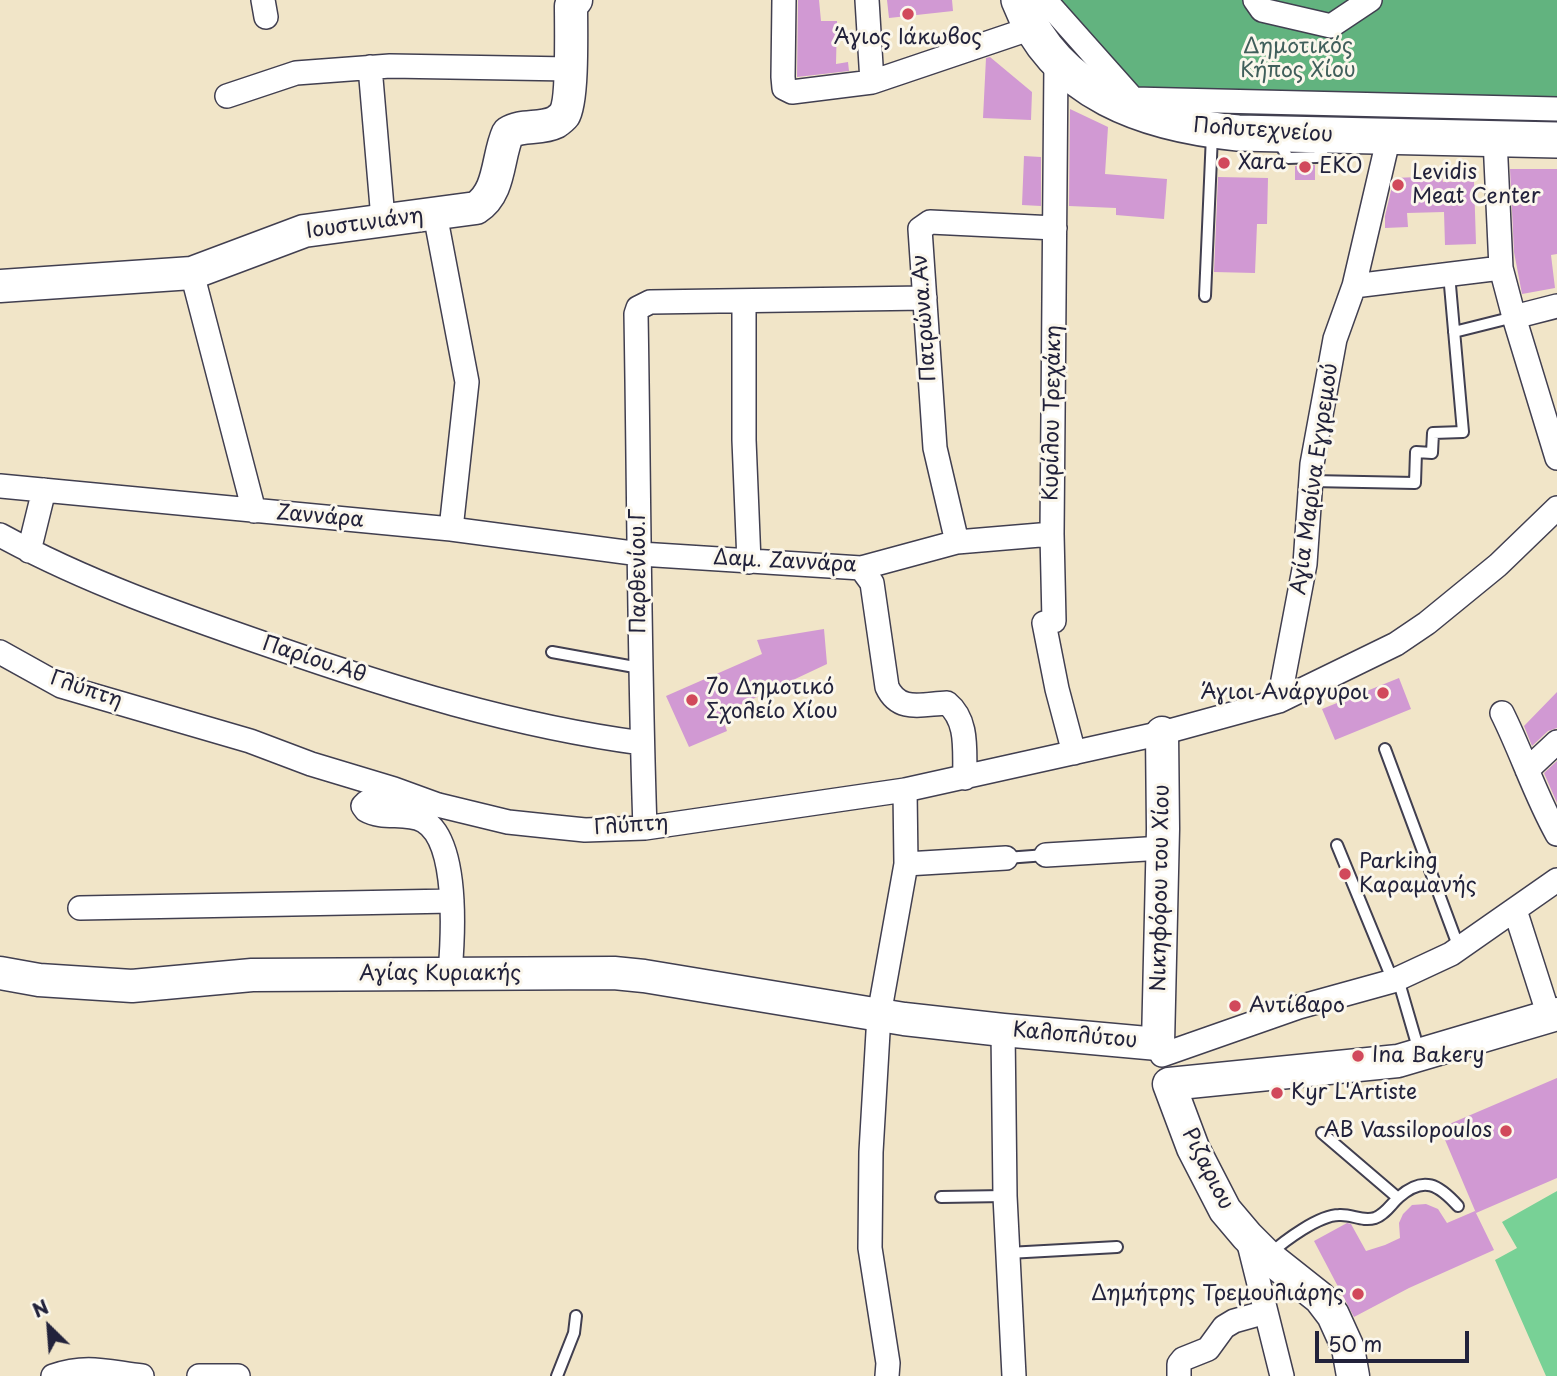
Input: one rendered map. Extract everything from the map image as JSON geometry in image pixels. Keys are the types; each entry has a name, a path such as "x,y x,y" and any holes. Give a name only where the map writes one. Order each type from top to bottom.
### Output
{"main road":[{"name":"Πολυτεχνείου","path":"1029,8 1056,62 1080,81 1105,98 1137,112 1178,124 1212,131 1274,134 1557,140"}],"street":[{"name":"Ιουστινιάνη","path":"0,286 192,273 304,231 475,208 484,202 494,184 508,133 515,128 543,126 564,116 570,69 571,6 576,0"},
{"path":"784,0 783,83 788,91 872,82 1029,8 1133,99 1557,109"},
{"path":"867,0 872,82"},
{"path":"1255,0 1262,10 1331,26 1370,0"},
{"name":"Κυρίλου Τρεχάκη","path":"1056,62 1052,534 1054,621 1044,623 1057,690 1074,753"},
{"path":"227,96 296,72 370,67 570,69"},
{"path":"370,67 383,219"},
{"name":"Αγία Μαρίνα Εγγρεμού","path":"1279,701 1305,564 1311,481 1335,339 1354,286 1389,136"},
{"path":"1495,139 1502,268 1557,458"},
{"path":"435,214 467,382 451,529"},
{"name":"Πατρώνα.Αν","path":"957,542 934,448 919,234 924,224 930,222 1055,228"},
{"path":"1354,286 1502,268"},
{"path":"192,273 254,511"},
{"path":"749,562 744,440 744,301 925,298"},
{"name":"Παρθενίου.Γ","path":"645,828 640,668 636,314 638,308 650,302 744,301"},
{"path":"1514,317 1557,306"},
{"name":"Ζαννάρα","path":"0,486 451,529 640,554"},
{"path":"29,551 44,490"},
{"name":"Γλύπτη","path":"0,652 61,686 250,741 311,764 438,805 508,822 585,830 645,828 905,790 965,778 1162,733 1279,701 1396,644 1498,565 1557,508"},
{"name":"Δαμ. Ζαννάρα","path":"640,554 861,568 957,542 1052,534"},
{"name":"Παρίου.Αθ","path":"0,536 91,581 232,633 442,702 604,738 642,743"},
{"path":"861,568 872,583 887,687 892,699 904,705 947,703 958,711 962,722 965,778"},
{"path":"1502,713 1557,834"},
{"name":"Νικηφόρου του Χίου","path":"1162,733 1163,1061"},
{"path":"1527,770 1557,742"},
{"path":"887,1376 888,1363 870,1248 871,1152 879,1014 906,864 905,790"},
{"path":"438,805 372,801 363,806 377,816 421,819 434,831 446,859 452,901 450,973"},
{"path":"1046,855 1163,848"},
{"path":"906,864 1006,858"},
{"name":"Καλοπλύτου","path":"879,1014 1003,1030 1163,1061 1299,1007 1395,980 1451,954 1557,880"},
{"path":"80,908 452,901"},
{"path":"1163,1061 1398,1061 1553,1015 1514,909"},
{"name":"Αγίας Κυριακής","path":"0,973 39,980 132,986 252,975 614,973 879,1014"},
{"path":"1003,1030 1005,1196 1014,1376"},
{"name":"Ριζαριου","path":"1163,1061 1193,1148 1225,1210 1257,1246 1320,1298 1333,1315 1348,1348 1353,1376"},
{"path":"1257,1246 1266,1312 1282,1376"},
{"path":"1179,1376 1179,1364 1183,1359 1208,1349 1224,1327 1234,1321 1266,1312"},
{"path":"53,1376 74,1369 97,1369 142,1376"},
{"path":"199,1376 238,1376"}],"lane":[{"path":"1205,296 1212,131"},
{"path":"1311,481 1415,484 1416,452 1432,453 1433,433 1463,432 1449,274"},
{"path":"1454,332 1514,317"},
{"path":"552,652 640,668"},
{"path":"1385,749 1458,948"},
{"path":"1337,845 1395,980 1420,1054"},
{"path":"1006,858 1046,855"},
{"path":"1322,1133 1398,1198"},
{"path":"1257,1246 1289,1237 1335,1214 1364,1221 1374,1218 1389,1209 1412,1188 1424,1184 1435,1185 1445,1191 1458,1206"},
{"path":"941,1197 1005,1196"},
{"path":"1008,1253 1117,1247"},
{"path":"557,1376 573,1333 576,1316"}],"green space":[{"name":"Δημοτικός Κήπος Χίου","path":"1038,0 1557,0 1557,117 1191,119 1133,99 1059,45"},
{"path":"1557,1191 1557,1376 1546,1376 1495,1260 1517,1248 1502,1222"}],"building":[{"path":"798,0 819,0 821,21 837,21 836,64 848,62 849,71 797,77"},
{"name":"Άγιος Ιάκωβος","path":"887,0 952,0 953,11 889,18"},
{"path":"990,57 1032,92 1031,120 983,118 986,58"},
{"path":"1070,109 1108,127 1105,174 1167,179 1164,219 1116,215 1116,208 1069,206"},
{"path":"1024,156 1041,157 1041,206 1022,205"},
{"path":"1315,165 1315,180 1295,180 1295,166"},
{"path":"1510,169 1557,169 1557,254 1551,255 1555,288 1522,294 1514,252"},
{"path":"1442,176 1443,182 1474,181 1476,244 1445,245 1444,212 1407,213 1408,227 1385,228 1385,216 1394,178"},
{"path":"1218,177 1268,178 1267,224 1257,224 1255,273 1214,272"},
{"path":"824,629 827,664 721,714 727,731 689,747 666,696 762,654 757,640"},
{"name":"Άγιοι Ανάργυροι","path":"1399,678 1411,709 1335,740 1322,709"},
{"path":"1557,692 1557,728 1548,731 1532,746 1524,726"},
{"path":"1557,761 1557,803 1544,773"},
{"path":"1557,1078 1557,1178 1476,1213 1440,1128"},
{"path":"1426,1204 1438,1209 1447,1223 1475,1211 1494,1250 1409,1288 1354,1317 1314,1241 1347,1223 1351,1224 1366,1251 1385,1245 1400,1238 1399,1223 1412,1205"}],"place":[{"name":"Άγιος Ιάκωβος","path":"908,14"},
{"name":"Xara","path":"1224,163"},
{"name":"EKO","path":"1305,167"},
{"name":"Levidis Meat Center","path":"1398,185"},
{"name":"Άγιοι Ανάργυροι","path":"1383,693"},
{"name":"7ο Δημοτικό Σχολείο Χίου","path":"692,700"},
{"name":"Parking Καραμανής","path":"1345,874"},
{"name":"Αντίβαρο","path":"1235,1006"},
{"name":"Ina Bakery","path":"1358,1056"},
{"name":"Kyr L'Artiste","path":"1277,1093"},
{"name":"AB Vassilopoulos","path":"1506,1131"},
{"name":"Δημήτρης Τρεμουλιάρης","path":"1358,1294"}]}
